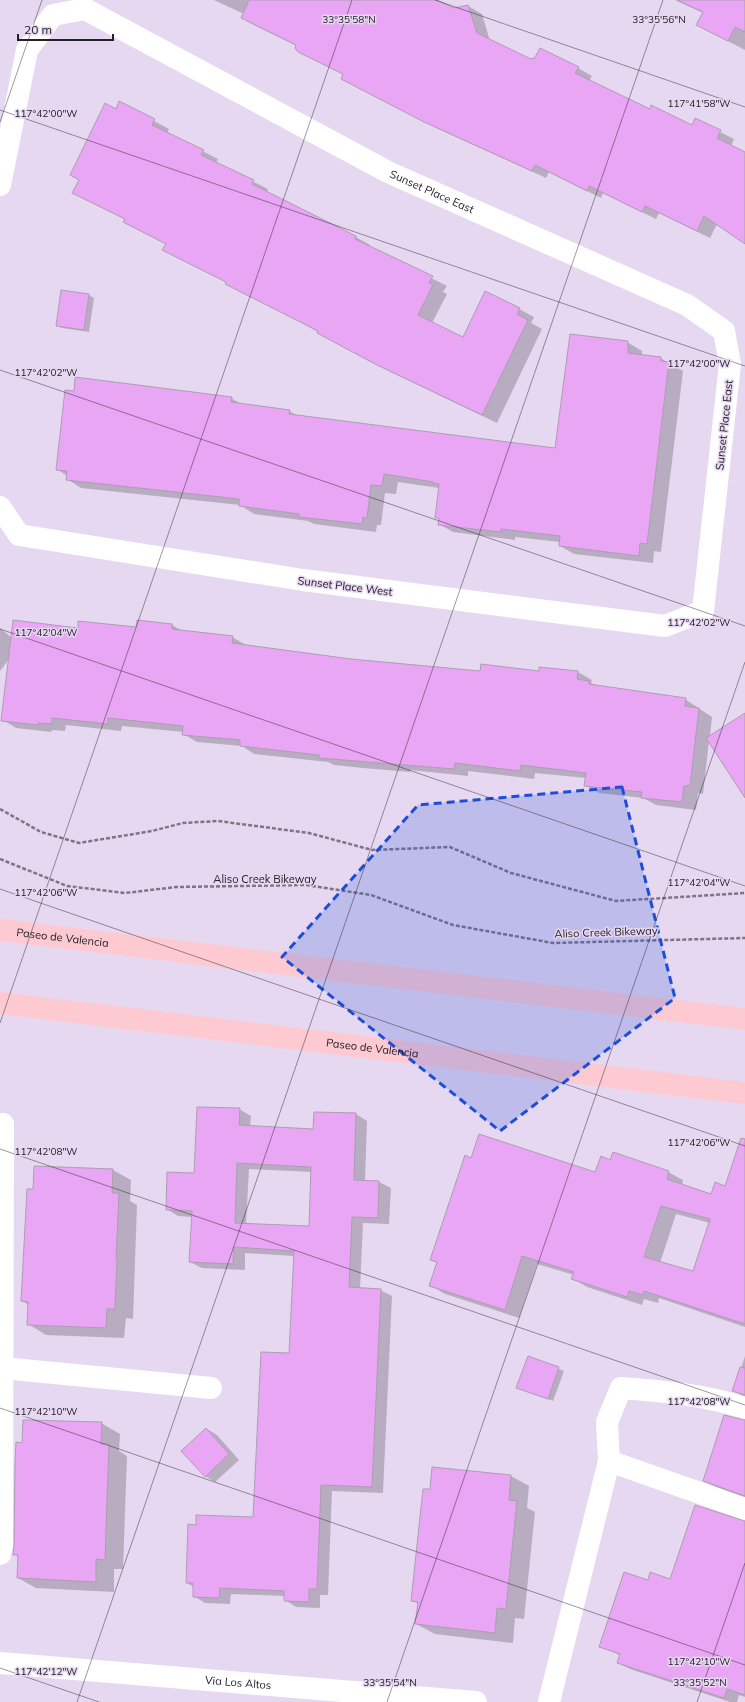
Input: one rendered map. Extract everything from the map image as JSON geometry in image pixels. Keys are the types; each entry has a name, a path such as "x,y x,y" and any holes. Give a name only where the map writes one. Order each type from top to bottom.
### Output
{"main road":[{"name":"Paseo de Valencia","path":"0,930 745,1019"},
{"name":"Paseo de Valencia","path":"0,1004 745,1093"}],"street":[{"name":"Sunset Place East","path":"0,186 27,50 53,15 85,9 388,172 687,305 724,331 730,364 703,611"},
{"name":"Sunset Place West","path":"0,507 19,535 303,580 665,626 703,611"},
{"path":"0,1554 2,1545 3,1124"},
{"path":"2,1368 211,1388"},
{"path":"549,1702 609,1460 607,1422 622,1388 656,1391 729,1402 745,1408"},
{"path":"609,1460 745,1509"},
{"name":"Via Los Altos","path":"0,1664 476,1702"}],"path":[{"path":"0,808 41,832 79,843 152,831 183,823 218,821 309,833 372,850 450,847 511,873 616,901 745,893"},
{"name":"Aliso Creek Bikeway","path":"0,860 67,886 125,893 176,886 306,885 371,895 453,925 553,943 745,938"}],"highlighted area":[{"path":"622,787 675,998 500,1131 282,957 418,805"}],"building":[{"path":"249,0 437,0 454,8 468,5 477,33 531,59 534,59 540,48 579,67 575,73 650,109 651,105 692,125 695,118 721,130 717,138 745,152 745,244 704,216 697,231 645,206 642,212 589,186 587,191 535,165 532,171 424,122 341,79 343,74 298,52 295,48 296,45 241,18"},
{"path":"677,0 745,0 745,32 735,27 728,41 696,25 703,12"},
{"path":"119,101 155,119 152,125 204,150 201,155 254,180 252,184 356,236 355,239 433,276 429,283 433,285 418,315 463,337 485,291 520,308 517,314 528,320 482,415 375,364 317,333 318,331 162,250 166,244 123,222 125,219 72,193 79,180 70,175 105,103 116,109"},
{"path":"61,290 89,294 84,330 56,326"},
{"path":"570,334 628,341 628,353 661,357 661,361 669,362 647,544 640,543 639,556 559,546 560,536 501,529 501,532 438,525 439,518 435,518 439,484 384,474 382,486 371,485 367,518 363,517 362,524 299,517 299,514 239,506 239,499 66,480 67,471 56,470 65,390 74,391 75,377 232,397 231,402 290,410 289,414 555,448"},
{"path":"13,620 78,628 78,621 136,627 137,620 172,624 172,629 233,636 232,643 351,659 480,671 481,664 539,671 539,667 578,671 577,679 589,681 589,684 686,698 685,706 699,708 690,786 684,786 682,802 641,798 642,792 584,786 586,773 521,765 520,771 455,763 454,769 319,758 319,755 240,746 240,740 182,735 183,726 108,718 108,724 52,718 52,724 38,723 38,725 1,721"},
{"path":"745,713 745,798 706,738"},
{"path":"197,1107 240,1108 239,1125 313,1129 314,1112 356,1113 354,1180 379,1181 378,1218 352,1217 349,1287 381,1289 372,1487 321,1485 317,1589 309,1589 309,1602 284,1601 284,1591 220,1588 219,1598 193,1597 193,1583 186,1583 188,1524 196,1525 196,1515 253,1517 261,1352 289,1353 294,1251 234,1247 233,1264 189,1262 192,1211 166,1210 167,1172 194,1173","holes":["237,1163 311,1167 309,1226 235,1223"]},
{"path":"479,1134 595,1172 601,1156 610,1160 613,1152 669,1171 667,1179 711,1194 715,1182 725,1186 741,1138 745,1139 745,1324 644,1291 643,1295 629,1291 627,1297 571,1279 574,1272 522,1256 505,1310 429,1286 437,1262 430,1260 465,1155 471,1158","holes":["661,1206 710,1219 693,1271 644,1257"]},
{"path":"34,1166 113,1169 112,1193 119,1193 115,1309 107,1309 106,1328 27,1325 28,1302 21,1301 27,1189 33,1189"},
{"path":"528,1356 559,1367 548,1399 516,1388"},
{"path":"740,1367 745,1368 745,1395 732,1391"},
{"path":"724,1415 745,1420 745,1496 703,1481"},
{"path":"23,1420 102,1422 101,1444 109,1444 105,1560 96,1559 96,1582 17,1578 18,1555 13,1555 15,1464 16,1442 22,1443"},
{"path":"206,1428 229,1454 205,1477 181,1451"},
{"path":"432,1467 511,1475 509,1500 517,1501 506,1609 497,1608 495,1633 415,1624 418,1602 411,1601 423,1489 430,1489"},
{"path":"695,1505 745,1521 745,1695 727,1689 724,1698 617,1663 620,1654 599,1647 624,1572 648,1580 650,1572 670,1579"}]}
